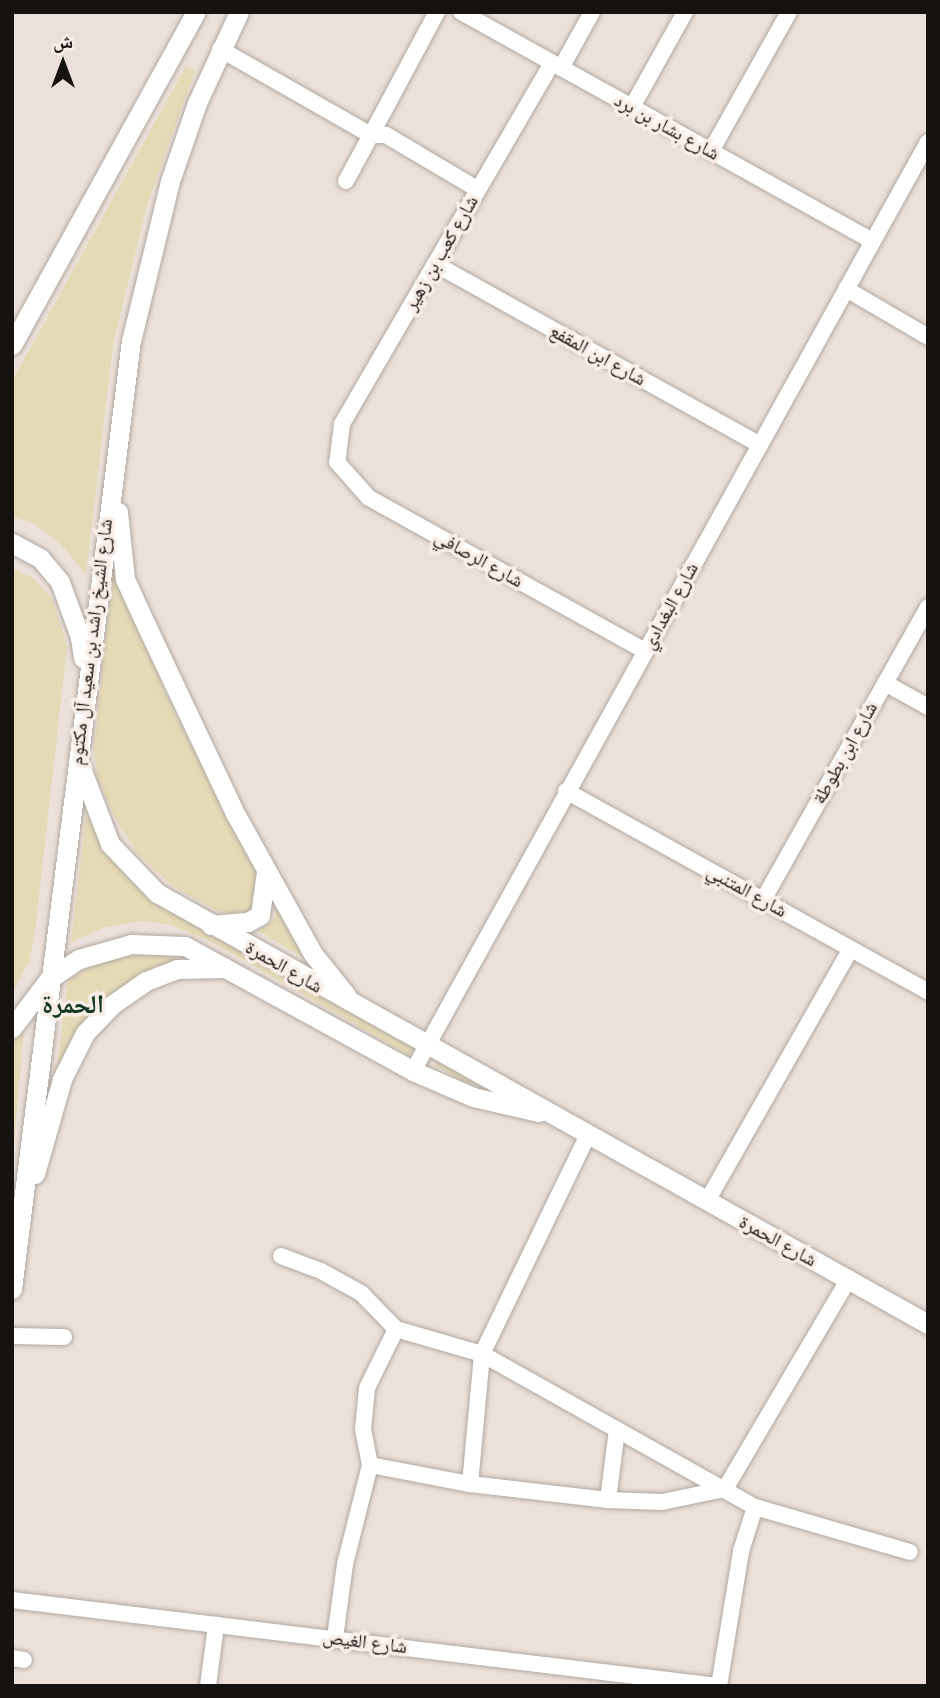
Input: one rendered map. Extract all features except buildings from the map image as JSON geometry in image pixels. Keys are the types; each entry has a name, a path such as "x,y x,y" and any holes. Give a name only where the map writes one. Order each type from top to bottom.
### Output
{"street":[{"path":"12,345 195,12"},
{"name":"شارع الشيخ راشد بن سعيد آل مكتوم","path":"12,1289 76,756 131,341 152,239 220,49 239,12"},
{"path":"346,181 437,12"},
{"name":"شارع كعب بن زهير","path":"336,445 342,424 477,188 592,12"},
{"path":"632,107 685,12"},
{"path":"711,151 789,12"},
{"name":"شارع بشار بن برد","path":"466,14 873,241"},
{"path":"220,49 371,135 386,135 477,188"},
{"name":"شارع البغدادي","path":"412,1071 928,142"},
{"name":"شارع ابن المقفع","path":"435,264 760,445"},
{"path":"846,289 928,337"},
{"path":"117,440 118,537 125,579 236,815 266,864 313,954 362,1011"},
{"name":"شارع الرصافي","path":"336,445 337,462 369,498 646,651"},
{"path":"12,543 40,558 60,582 80,636 86,687"},
{"name":"شارع ابن بطوطة","path":"763,900 928,607"},
{"path":"885,682 928,707"},
{"name":"شارع الحمرة","path":"76,756 96,817 128,868 157,893 362,1011 928,1324"},
{"name":"شارع المتنبي","path":"566,791 928,992"},
{"path":"210,925 248,922 260,915 266,899 266,864"},
{"name":"شارع الحمرة","path":"49,979 79,960 155,942 185,946 235,970 412,1071 473,1097 556,1116"},
{"path":"707,1201 850,949"},
{"path":"19,1229 62,1079 85,1033 113,1004 146,981 187,968 235,970"},
{"path":"12,1028 49,979"},
{"path":"470,1484 482,1354 588,1135"},
{"path":"281,1256 321,1271 361,1293 396,1329 482,1354 755,1507 910,1552"},
{"path":"370,1465 470,1484 608,1500 662,1502 725,1489 848,1280"},
{"path":"335,1638 345,1564 370,1465 363,1429 368,1388 396,1329"},
{"path":"12,1336 64,1337"},
{"path":"608,1500 617,1430"},
{"path":"718,1686 741,1551 755,1507"},
{"name":"شارع الغيص","path":"12,1600 718,1686"},
{"path":"208,1686 216,1625"}],"sand":[{"path":"186,66 195,71 147,205 113,345 86,575 61,544 33,523 12,517 12,381"},
{"path":"113,567 157,660 161,685 255,872 261,890 251,912 237,915 215,910 171,885 136,851 113,814 97,776 94,749"},
{"path":"12,569 33,578 52,598 67,647 35,931 29,961 12,994"},
{"path":"86,815 125,872 415,1046 409,1055 210,941 168,924 143,921 105,927 71,942"},
{"path":"277,909 304,958 258,931 273,921"},
{"path":"132,953 158,953 195,965 125,985 98,1004 73,1035 57,1067 68,980 101,961"},
{"path":"24,1028 12,1167 12,1044"},
{"path":"440,1055 491,1084 465,1083 435,1065"}],"district":[{"name":"الحمرة","path":"73,1005"}]}
